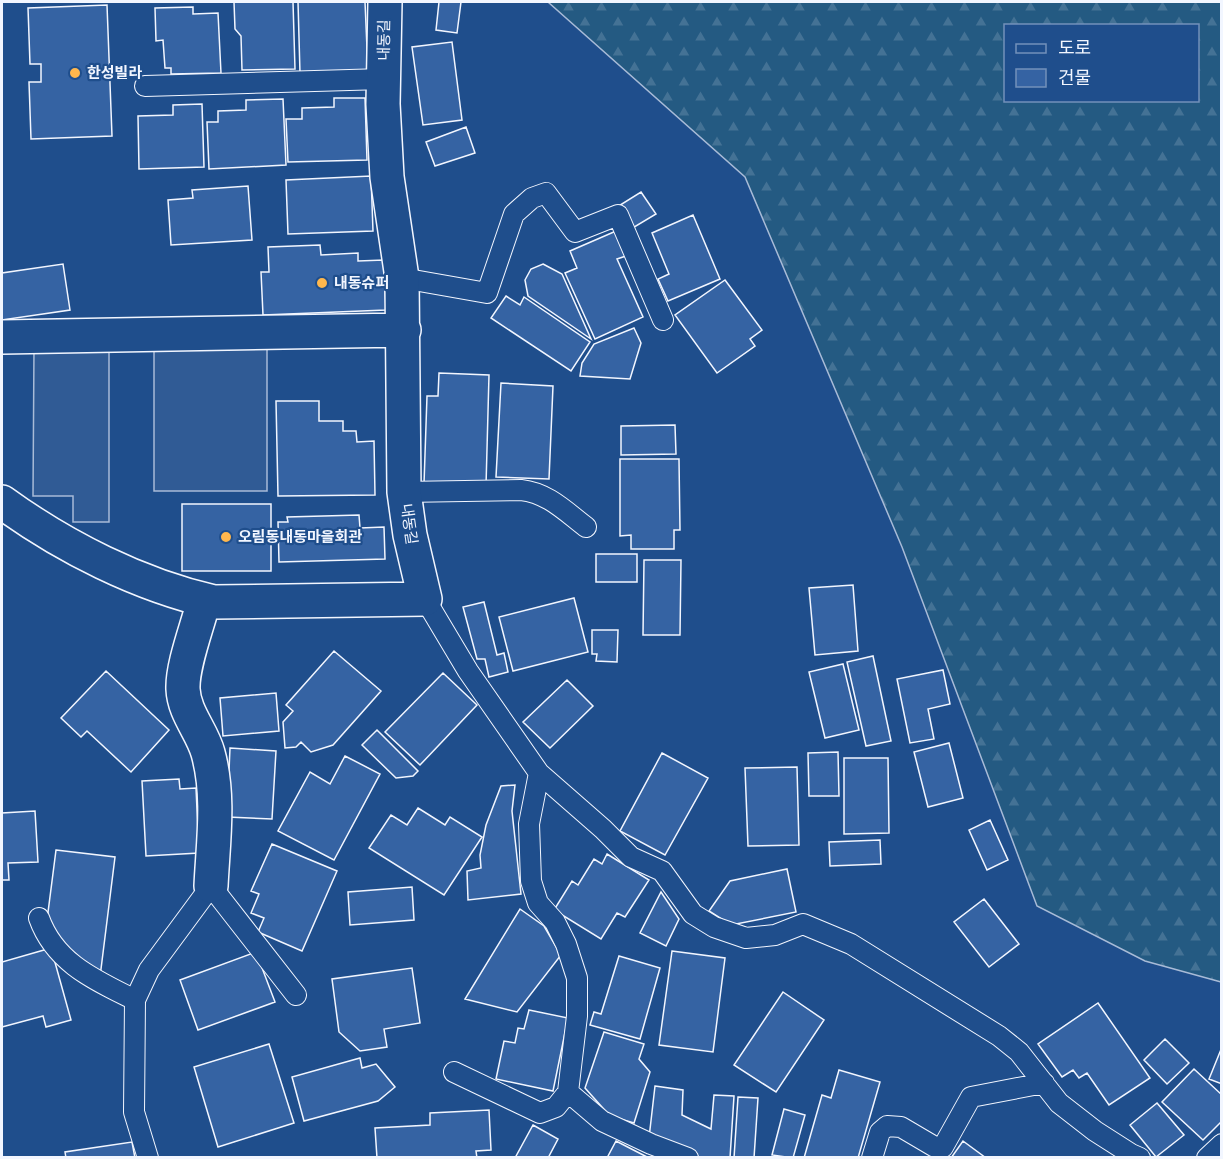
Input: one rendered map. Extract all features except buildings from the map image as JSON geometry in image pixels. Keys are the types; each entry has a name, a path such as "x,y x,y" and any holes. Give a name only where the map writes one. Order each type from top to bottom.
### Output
{"street":[{"name":"내동길","path":"385,2 384,79 387,177 402,278 404,492 410,535 425,599"},
{"path":"2,337 404,330"},
{"path":"2,502 73,546 125,572 204,600 214,602 425,599"},
{"path":"204,600 184,673 183,688 188,711 202,735 212,768 215,800 211,886"}],"lane":[{"path":"145,86 384,79"},
{"path":"402,278 487,293 514,214 532,198 546,193 575,232 618,215 663,320"},
{"path":"404,492 521,490 537,492 586,527"},
{"path":"425,599 468,671 539,773 631,857 662,871 693,914 714,927 746,938 775,935 803,924 851,944 999,1036 1019,1052 1059,1103 1095,1131 1140,1158"},
{"path":"454,1072 540,1113 556,1107 568,1092 577,1016 578,978 566,944 555,922 538,903 531,881 529,824 539,773"},
{"path":"148,1158 134,1112 135,1000 149,970 211,886 296,995"},
{"path":"39,918 44,931 58,953 72,966 94,980 135,1000"},
{"path":"872,1158 880,1132 887,1126 901,1127 935,1147 943,1147 971,1097 1044,1083"},
{"path":"568,1092 602,1121 663,1153 688,1158"},
{"path":"1207,1158 1221,1144"}],"green space":[{"path":"548,2 1221,2 1221,982 1145,961 1037,906 902,547 745,177"}],"shaded area":[{"path":"154,346 267,346 267,491 154,491"},
{"path":"34,347 109,347 109,522 73,522 73,496 33,496"}],"place":[{"name":"한성빌라","path":"75,73"},
{"name":"내동슈퍼","path":"322,283"},
{"name":"오림동내동마을회관","path":"226,537"}]}
